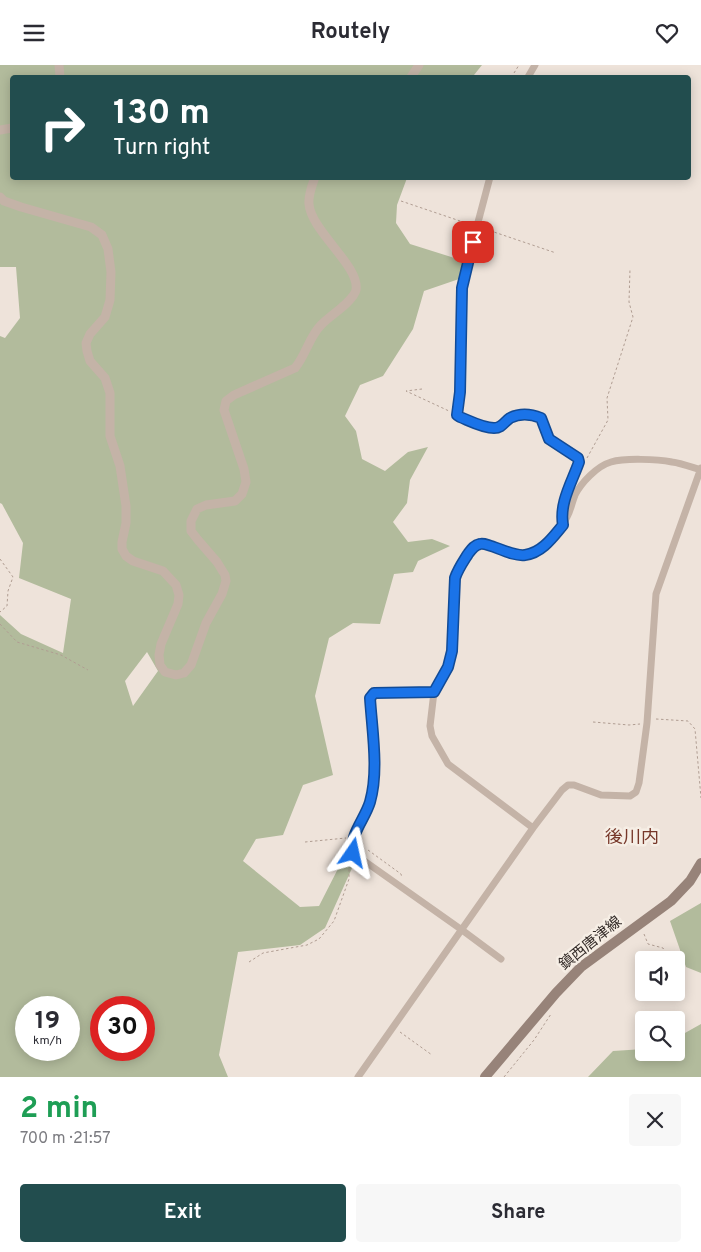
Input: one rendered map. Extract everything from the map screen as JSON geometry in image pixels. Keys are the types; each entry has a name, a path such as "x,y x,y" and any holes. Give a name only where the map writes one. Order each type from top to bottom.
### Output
{"main road":[{"name":"鎮西唐津線","path":"485,1077 556,993 581,967 670,901 690,881 701,863"}],"street":[{"path":"0,197 4,201 21,207 91,227 102,235 108,249 111,272 110,300 104,317 90,334 86,343 87,351 90,361 105,378 110,393 110,437 120,466 126,506 126,523 122,549 126,556 133,561 163,571 176,585 179,595 178,604 158,655 160,665 165,672 176,675 184,673 191,665 206,623 222,594 226,581 225,575 217,561 191,531 191,521 197,509 206,505 235,501 242,495 246,482 244,469 224,411 226,401 234,395 295,368 302,360 313,336 320,326 348,302 356,291 355,280 346,263 312,217 309,203 314,180"},
{"path":"489,180 462,288 460,392 457,415 496,429 511,418 522,414 541,418 549,439 578,458 579,462 564,502 563,525"},
{"path":"358,1077 533,828 562,790 568,785 574,785 601,795 630,796 636,792 647,723 656,594 701,469 672,462 632,460 610,462 599,468 581,485 563,525 546,544 534,553 523,556 479,544 473,547 458,569 455,578 452,651 448,667 434,692 430,726 432,736 448,764 533,828"},
{"path":"434,692 374,693 370,698 374,774 370,803 354,838 353,853 501,959"}],"path":[{"path":"514,73 519,65"},
{"path":"401,201 556,253"},
{"path":"579,462 588,458 608,420 608,399 633,317 629,302 630,269"},
{"path":"422,389 406,391 457,415"},
{"path":"0,559 13,577 8,591 7,606 0,612"},
{"path":"0,623 17,642 60,655 88,670"},
{"path":"593,722 629,725 647,723 656,719 688,721 695,729 701,798"},
{"path":"305,842 354,838"},
{"path":"368,850 401,874 409,893"},
{"path":"249,962 263,953 307,945 319,939 334,921 349,879 349,861 353,853"},
{"path":"639,924 648,944 663,948 665,951"},
{"path":"504,1077 534,1040 554,1010"},
{"path":"393,1027 432,1055"}],"green space":[{"path":"0,65 482,65 474,75 10,75 10,180 406,180 397,205 396,223 410,244 464,261 459,279 424,291 413,329 383,376 360,385 345,416 356,431 362,459 385,471 408,452 428,447 410,480 407,503 393,522 408,542 432,539 450,546 418,561 413,572 394,574 380,624 353,623 329,638 315,696 333,775 303,785 283,835 256,839 243,861 300,907 319,906 347,851 353,866 325,928 300,945 238,952 219,1055 228,1077 0,1077 0,615 21,634 63,653 71,599 19,578 23,543 0,503 0,336 5,338 20,318 16,267 0,267","holes":["147,652 158,671 133,706 125,681"]},
{"path":"701,903 701,973 686,967 685,951 680,951 670,921"},
{"path":"701,1024 701,1077 588,1077 613,1051 635,1050 635,1061 685,1061 685,1033"}],"district":[{"name":"後川内","path":"632,838"}],"route":[{"path":"353,853 354,838 370,803 374,774 370,698 374,693 434,692 448,667 452,651 455,578 458,569 473,547 479,544 523,556 534,553 546,544 563,525 564,502 579,462 578,458 549,439 541,418 534,415 522,414 511,418 496,429 457,415 460,392 462,288 473,242"}]}
